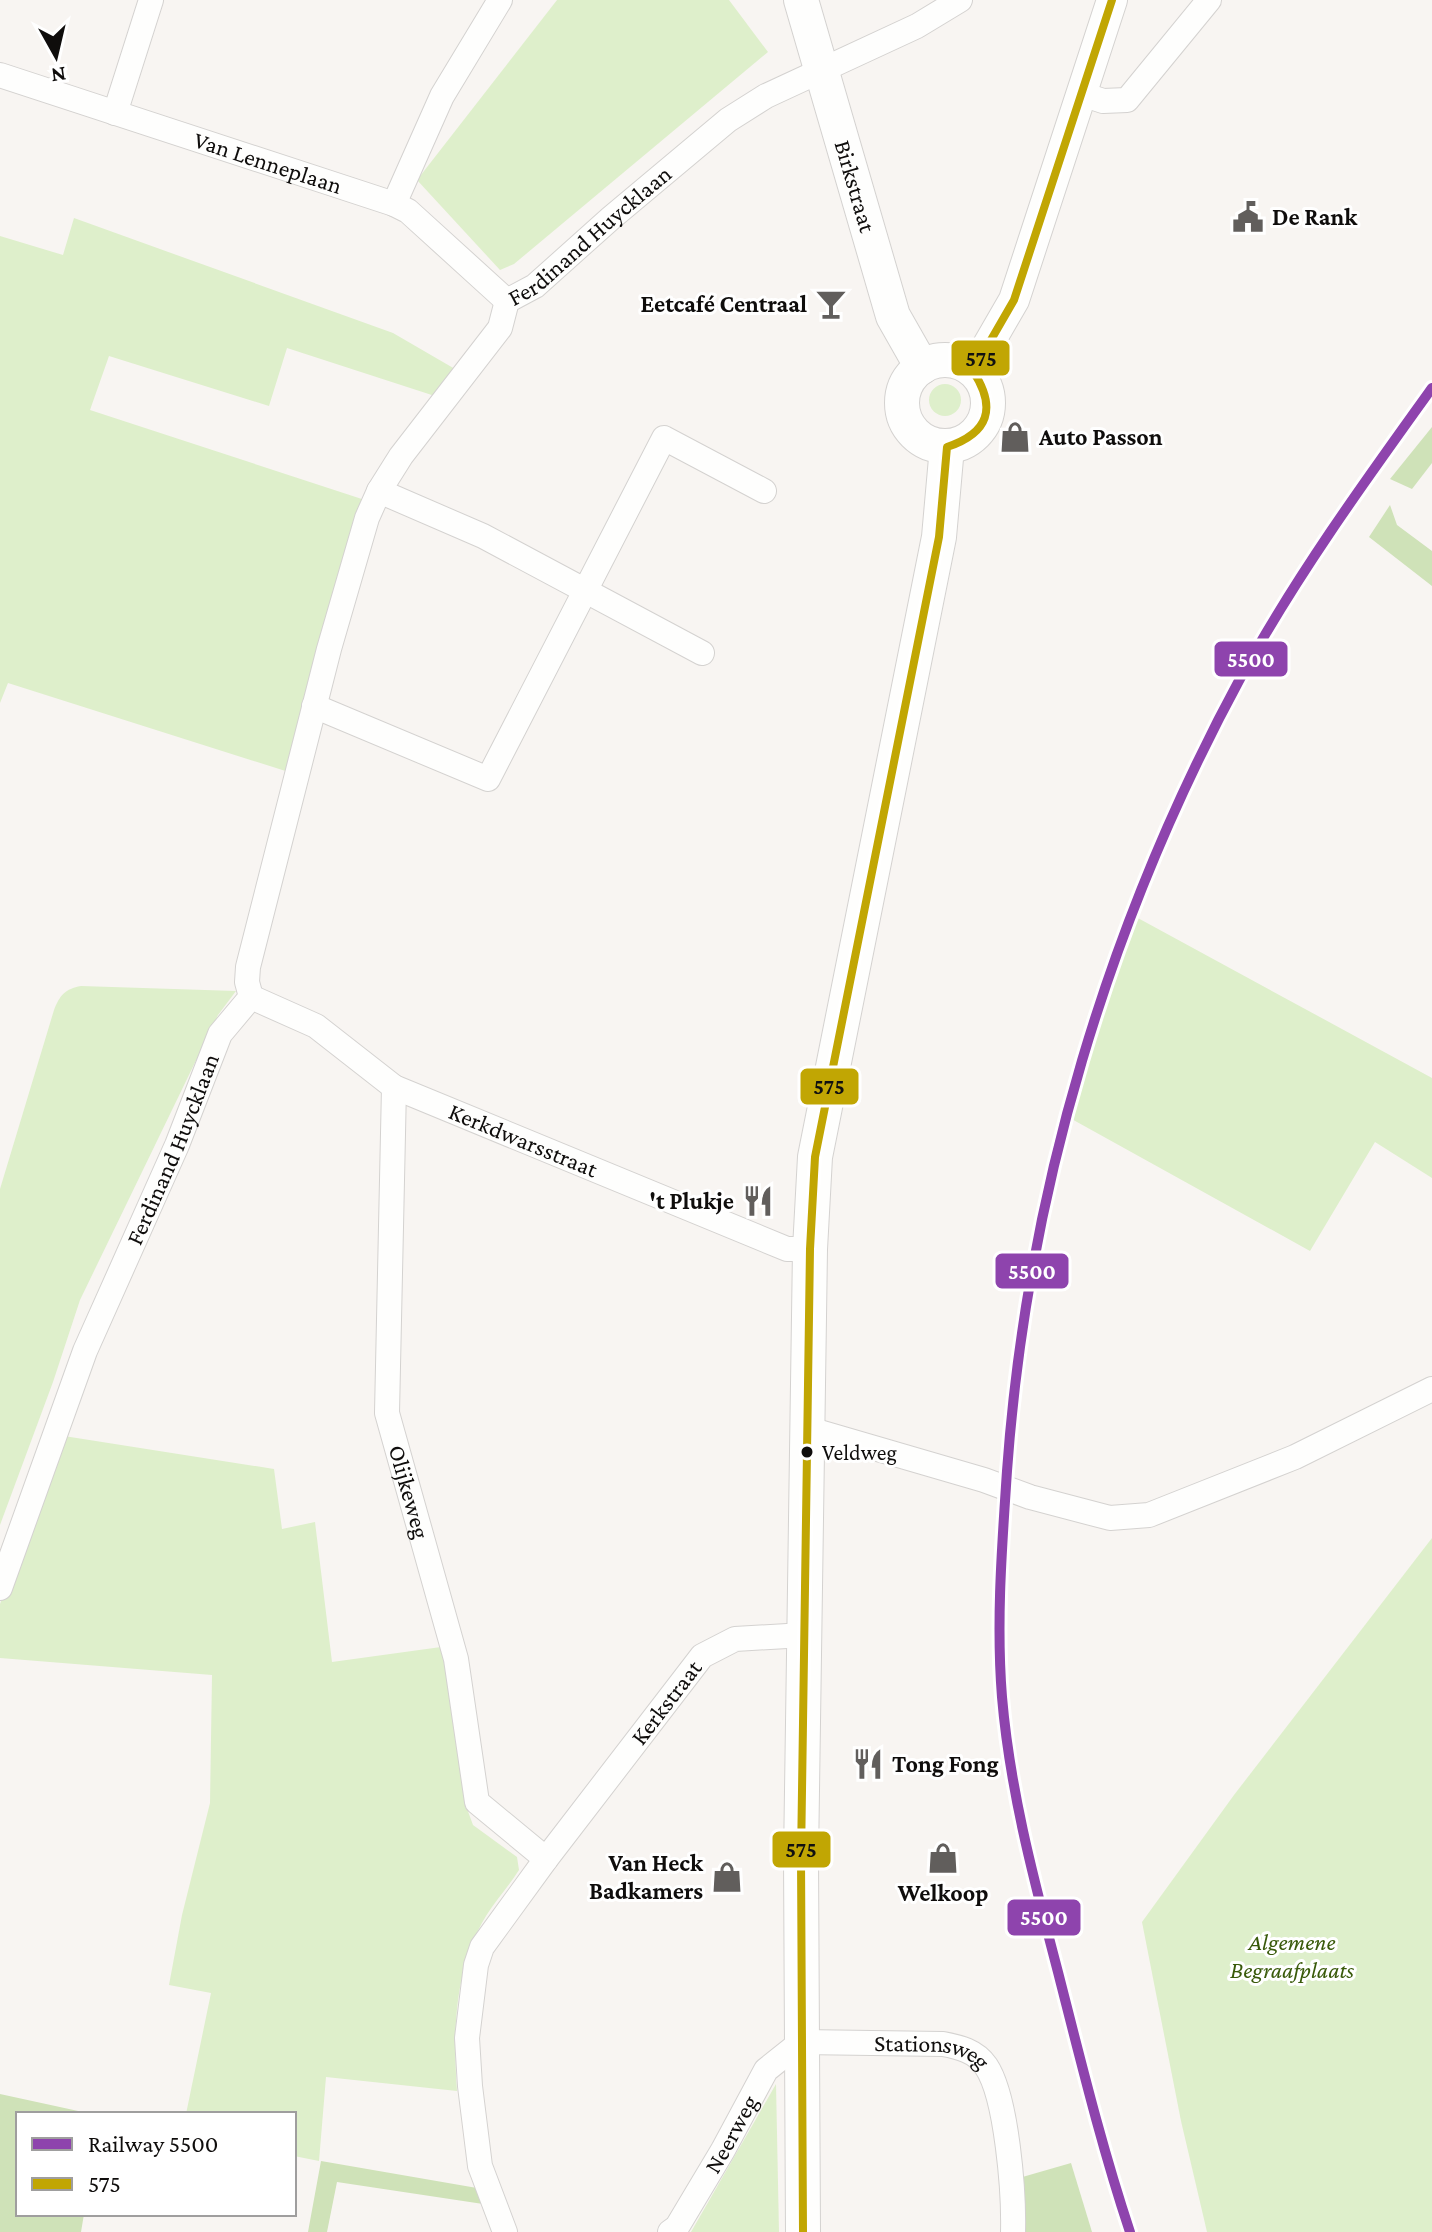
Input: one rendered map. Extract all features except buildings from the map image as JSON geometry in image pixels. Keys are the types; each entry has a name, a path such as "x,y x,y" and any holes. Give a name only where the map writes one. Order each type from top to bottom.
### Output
{"main road":[{"name":"Birkstraat","path":"801,0 893,316 922,367"},
{"path":"939,361 952,361 973,371 984,384 988,398 982,425 961,444 947,447 922,440 905,420 902,407 907,382 922,367 939,361"},
{"path":"803,2232 804,1635 810,1249 815,1157 939,537 947,447"}],"street":[{"path":"115,113 151,0"},
{"path":"394,204 442,96 500,0"},
{"name":"Ferdinand Huycklaan","path":"0,1588 85,1351 177,1145 220,1034 251,997 247,982 248,967 314,706 367,518 379,491 401,456 500,328 507,301 535,286 728,120 766,96 917,26 960,0"},
{"path":"973,371 1014,300 1112,0"},
{"path":"1082,94 1103,101 1127,100 1209,0"},
{"name":"Van Lenneplaan","path":"0,75 394,204 408,211 507,301"},
{"path":"314,706 488,779 664,438 764,491"},
{"path":"379,491 483,536 702,653"},
{"name":"Kerkdwarsstraat","path":"251,997 316,1026 394,1087 787,1249 810,1249"},
{"name":"Olijkeweg","path":"394,1087 387,1413 456,1659 477,1802 546,1859"},
{"path":"809,1429 984,1480 1030,1497 1110,1518 1149,1515 1295,1457 1432,1389"},
{"name":"Kerkstraat","path":"505,2232 480,2166 470,2086 467,2038 476,1965 482,1947 702,1656 735,1639 804,1635"},
{"name":"Neerweg","path":"670,2232 677,2227 708,2176 766,2070 801,2042"},
{"name":"Stationsweg","path":"801,2042 943,2044 965,2048 975,2056 986,2066 997,2096 1010,2157 1013,2232"}],"green space":[{"path":"557,0 729,0 768,52 514,264 500,270 417,180"},
{"path":"74,218 393,333 455,369 441,398 287,348 269,406 109,356 90,410 371,502 295,774 8,683 0,703 0,236 63,255"},
{"path":"945,384 956,389 961,400 956,411 945,416 934,411 929,400 934,389"},
{"path":"1432,427 1432,463 1412,489 1390,479"},
{"path":"1390,505 1397,525 1432,551 1432,586 1369,537"},
{"path":"1136,917 1432,1078 1432,1178 1375,1142 1310,1251 1068,1117 1101,1011"},
{"path":"81,986 236,991 218,1015 80,1300 0,1525 0,1189 54,1010 64,994"},
{"path":"64,1436 274,1469 282,1529 315,1522 332,1662 441,1647 466,1806 473,1825 517,1857 519,1870 486,1916 467,1957 456,2024 457,2091 326,2077 319,2161 296,2156 296,2112 186,2112 211,1993 169,1985 182,1915 210,1803 212,1675 0,1658 0,1604"},
{"name":"Algemene Begraafplaats","path":"1432,1538 1432,2232 1207,2232 1181,2121 1142,1922 1234,1795"},
{"path":"776,2084 779,2232 691,2232"},
{"path":"0,2094 83,2112 16,2112 16,2216 84,2216 81,2232 0,2232"},
{"path":"321,2161 477,2188 483,2204 337,2182 327,2232 308,2232"},
{"path":"1071,2163 1092,2232 1022,2232 1019,2178"}],"rail line":[{"name":"5500","path":"1130,2232 1092,2105 1033,1872 1017,1803 1002,1697 1000,1612 1007,1471 1017,1367 1033,1263 1055,1161 1082,1060 1114,961 1152,864 1195,768 1242,675 1285,601 1432,388"}],"transit line":[{"name":"575","path":"803,2232 801,1858 810,1249 815,1157 939,537 947,447 972,434 985,418 985,397 973,371 1014,300 1112,0"}],"place":[{"name":"De Rank","path":"1248,217"},
{"name":"Eetcafé Centraal","path":"831,304"},
{"name":"Auto Passon","path":"1015,437"},
{"name":"'t Plukje","path":"758,1201"},
{"name":"Veldweg","path":"807,1452"},
{"name":"Tong Fong","path":"868,1764"},
{"name":"Welkoop","path":"943,1858"},
{"name":"Van Heck Badkamers","path":"727,1877"}]}
